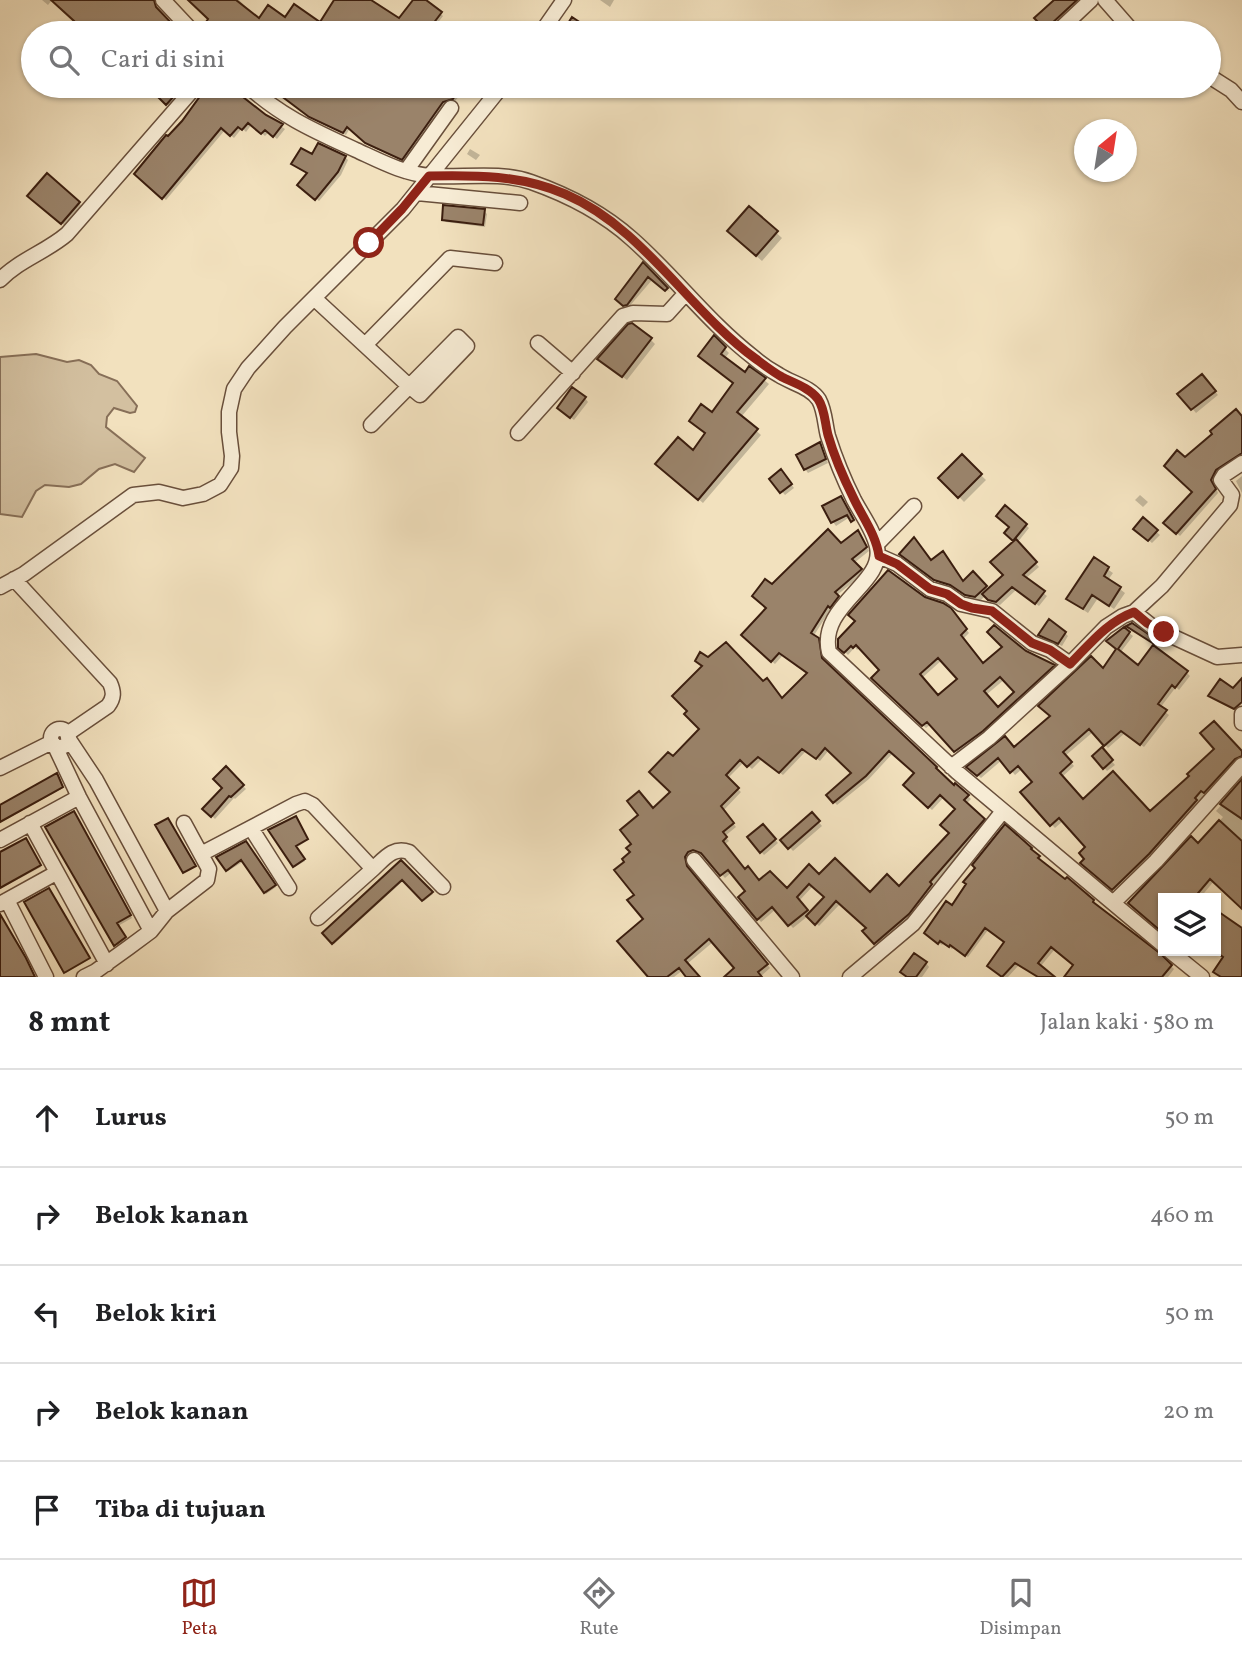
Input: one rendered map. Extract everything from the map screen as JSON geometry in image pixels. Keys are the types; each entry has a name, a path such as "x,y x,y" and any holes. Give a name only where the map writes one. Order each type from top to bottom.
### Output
{"street":[{"path":"163,0 183,21"},
{"path":"549,21 564,0"},
{"path":"1069,21 1091,0"},
{"path":"1105,0 1123,21"},
{"path":"1221,84 1242,102"},
{"path":"0,280 20,263 52,246 67,234 132,163 186,98"},
{"path":"262,98 295,122 396,169 429,176 526,180 589,206 630,237 715,326 753,357 818,399 828,437 878,550 930,589 947,594 972,608 992,611 1032,643 1050,650 1070,664"},
{"path":"0,587 133,495 159,492 183,498 203,494 220,485 231,468 229,412 234,389 248,368 417,193 492,98"},
{"path":"406,171 451,108"},
{"path":"417,193 520,203"},
{"path":"365,345 450,258 495,263"},
{"path":"518,433 623,316 644,312 667,314 685,293"},
{"path":"314,298 409,386 371,425"},
{"path":"538,343 573,373"},
{"path":"951,767 989,738 1106,627 1134,612 1163,586 1230,505 1232,495 1221,480 1242,463"},
{"path":"914,506 878,550 870,574 827,630 829,652 951,767 1158,940"},
{"path":"15,579 110,683 113,690 108,706 68,736"},
{"path":"1134,612 1154,628 1217,657 1242,655"},
{"path":"1242,714 1242,723"},
{"path":"150,931 53,743 52,734 56,730 61,729 68,736 96,780 167,911"},
{"path":"0,768 53,743"},
{"path":"1114,902 1156,861 1242,765"},
{"path":"0,840 79,797"},
{"path":"201,854 305,801 313,805 373,869"},
{"path":"850,977 913,924 1003,811"},
{"path":"30,823 56,873 97,972 150,931 167,911 207,880 209,869 184,823"},
{"path":"251,828 289,888"},
{"path":"318,918 394,850 409,852 443,887"},
{"path":"694,860 792,977"},
{"path":"46,977 4,902 56,873"},
{"path":"1176,956 1202,977"}],"shaded area":[{"path":"36,354 67,362 79,360 91,365 99,374 117,381 137,406 135,412 130,413 114,408 107,417 106,427 145,458 134,472 115,464 99,469 81,484 69,487 45,485 36,491 22,517 0,514 0,357"}],"building":[{"path":"51,0 154,0 156,7 169,21 74,21"},
{"path":"188,0 236,0 259,18 268,5 285,17 294,4 319,21 207,21 208,19"},
{"path":"334,0 371,0 399,18 413,0 426,0 442,12 435,21 321,21"},
{"path":"1054,0 1077,0 1054,21 1037,21 1034,18"},
{"path":"159,98 172,98 166,105"},
{"path":"199,98 244,98 283,124 273,137 265,130 261,134 248,123 242,130 238,127 230,136 221,128 162,199 134,174 166,135 182,121"},
{"path":"284,98 454,98 443,102 402,160 365,143 347,127 343,133 309,117"},
{"path":"318,143 346,156 338,172 315,200 297,185 307,173 291,164 301,148 312,154"},
{"path":"47,173 80,202 61,224 27,196"},
{"path":"443,205 485,209 483,225 442,220"},
{"path":"749,206 778,231 756,256 727,231"},
{"path":"643,262 668,288 665,291 648,277 627,305 623,306 615,299"},
{"path":"632,323 652,338 622,377 597,359 628,324"},
{"path":"714,335 726,347 721,354 745,372 749,366 766,378 737,412 758,429 698,500 655,464 678,437 693,450 705,433 689,421 701,404 712,412 733,383 698,356"},
{"path":"1202,374 1216,391 1191,410 1177,394"},
{"path":"572,387 586,397 570,418 557,408"},
{"path":"1236,409 1242,416 1242,453 1216,470 1211,480 1216,489 1176,534 1163,523 1192,492 1164,466 1177,450 1185,457"},
{"path":"820,442 826,459 804,470 796,455"},
{"path":"962,454 982,474 958,498 938,478"},
{"path":"781,469 792,484 780,493 769,479"},
{"path":"841,496 854,520 851,522 847,515 831,523 822,506"},
{"path":"1005,505 1027,524 1013,541 1004,533 1009,527 996,516"},
{"path":"1143,517 1158,530 1148,541 1133,529"},
{"path":"828,529 841,543 858,530 867,547 852,559 862,569 835,592 839,596 830,608 828,606 811,633 819,638 822,658 954,785 955,783 969,795 964,800 985,819 930,882 932,884 909,914 874,944 862,931 866,928 836,901 815,925 806,916 824,897 809,884 797,897 808,910 788,926 772,907 757,920 738,897 745,891 728,870 720,876 701,853 693,850 688,852 685,857 687,866 768,964 758,972 762,977 724,977 734,968 709,939 685,960 700,977 686,977 679,968 667,977 648,977 617,941 643,919 627,900 634,895 614,870 624,862 622,859 630,852 626,848 631,844 620,830 638,815 627,801 639,791 653,808 670,792 649,772 668,752 673,756 699,729 684,714 687,711 672,696 702,666 695,661 700,652 708,657 726,642 763,681 767,678 782,698 807,673 779,653 771,662 741,635 766,608 752,596 765,579 772,584","holes":["825,748 851,773 826,795 833,803 866,776 889,751 914,773 903,785 928,808 940,795 955,809 940,825 949,833 899,886 887,874 870,892 835,858 819,874 809,864 787,888 770,871 759,880 748,866 745,869 723,841 727,837 723,832 734,823 721,806 739,788 726,775 740,760 747,767 758,757 779,773 802,749 816,759"]},
{"path":"914,537 931,560 943,551 963,581 973,571 987,586 975,597 934,580 899,554"},
{"path":"1016,539 1037,562 1023,575 1045,591 1035,604 1012,587 996,602 988,600 982,594 1003,575 990,562"},
{"path":"1094,557 1109,567 1104,576 1121,587 1109,606 1092,595 1083,609 1066,599"},
{"path":"888,570 925,597 951,608 967,629 961,635 983,663 1002,647 987,632 994,625 1026,651 1055,665 983,731 954,752 927,722 922,726 871,678 879,670 856,645 844,653 838,648 838,639 855,621 848,615","holes":["938,658 957,679 938,695 920,674","1000,677 1014,692 998,707 984,691"]},
{"path":"1049,619 1066,632 1058,644 1038,635"},
{"path":"1132,623 1157,640 1154,644 1126,626"},
{"path":"1124,627 1130,632 1118,649 1138,665 1153,645 1188,671 1175,688 1172,685 1158,704 1167,710 1140,745 1121,731 1104,746 1089,729 1063,752 1072,762 1060,773 1083,799 1113,771 1150,811 1214,749 1200,733 1214,721 1242,751 1242,756 1235,759 1204,793 1201,791 1195,798 1197,800 1149,854 1112,890 1080,863 1084,859 1079,853 1085,847 1059,818 1050,826 1020,792 1032,782 1018,766 1010,773 998,758 977,776 966,767 1005,736 1014,747 1050,716 1038,706 1091,656 1103,668 1116,649 1106,641"},
{"path":"1242,678 1242,702 1234,709 1208,696 1220,679 1233,688"},
{"path":"1102,747 1113,760 1103,769 1092,756"},
{"path":"226,766 244,785 229,796 211,817 202,809 222,788 213,779"},
{"path":"57,773 63,787 0,822 0,805"},
{"path":"1242,779 1242,819 1220,804"},
{"path":"74,811 131,915 117,923 126,937 114,946 45,827"},
{"path":"812,812 820,821 788,849 780,840"},
{"path":"296,816 308,839 296,846 305,859 293,867 268,830"},
{"path":"168,818 196,866 183,873 155,825"},
{"path":"1219,820 1242,841 1242,909 1210,879 1198,893 1158,893 1158,929 1128,903 1191,836 1198,843"},
{"path":"763,824 776,839 760,853 747,837"},
{"path":"1005,824 1040,856 1038,858 1065,879 1067,877 1094,900 1093,902 1172,965 1162,977 1064,977 1073,965 1051,947 1038,963 1055,977 1038,977 1015,963 1002,977 987,966 1004,942 985,928 965,956 950,945 949,947 940,941 938,944 924,933 946,901 952,905 966,884 963,882 975,868 972,865"},
{"path":"26,838 41,865 0,888 0,852"},
{"path":"246,841 276,885 264,893 241,860 226,871 216,857"},
{"path":"401,860 433,892 422,901 402,880 332,944 322,933"},
{"path":"49,888 90,958 64,973 24,902"},
{"path":"1221,913 1242,928 1242,977 1221,977 1213,972 1223,957"},
{"path":"0,914 26,958 35,977 0,977"},
{"path":"914,953 927,962 916,977 907,977 900,972"}],"route":[{"path":"369,243 417,193 429,176 526,180 565,194 589,206 630,237 715,326 753,357 818,399 828,437 853,498 877,544 879,556 897,564 930,589 947,594 972,608 992,611 1032,643 1050,650 1070,664 1106,627 1134,612 1154,628 1164,632"}]}
